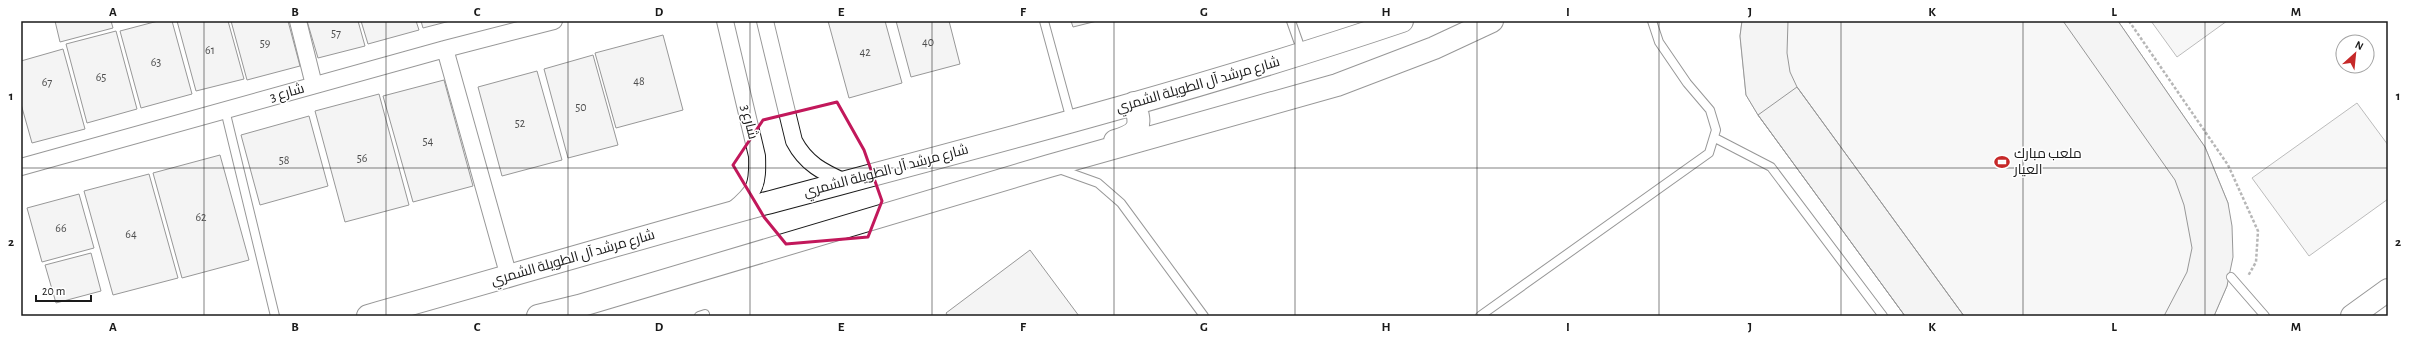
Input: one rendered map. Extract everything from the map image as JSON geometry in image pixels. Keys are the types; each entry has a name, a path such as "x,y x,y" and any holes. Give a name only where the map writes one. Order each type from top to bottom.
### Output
{"main road":[{"name":"شارع مرشد آل الطويلة الشمري","path":"368,316 730,213 1071,121 1303,54 1402,21"},
{"path":"538,316 572,311 1049,166 1337,85 1434,48 1492,21"},
{"path":"1049,166 1076,151 1131,136 1136,130 1139,117 1134,103"},
{"path":"424,316 478,299 509,277"},
{"path":"2352,316 2388,290"}],"street":[{"path":"298,21 314,85"},
{"name":"شارع 3","path":"21,167 445,49 554,21"},
{"name":"شارع 3","path":"725,21 757,156 758,176 751,195 730,213"},
{"path":"765,21 794,142 800,153 817,170 845,182"},
{"path":"445,49 509,277"}],"lane":[{"path":"1044,21 1071,121"},
{"path":"1291,21 1303,54"},
{"path":"1480,316 1708,153 1715,138 1714,120 1710,110 1687,83 1658,42 1652,21"},
{"path":"225,110 275,316"},
{"path":"1715,138 1771,167 1884,316"},
{"path":"1049,166 1074,173 1098,183 1121,203 1204,316"},
{"path":"2231,277 2265,316"}],"path":[{"path":"2128,21 2228,165 2258,231 2256,262 2241,289"}],"highlighted area":[{"path":"837,102 864,150 882,201 868,237 786,244 764,217 733,165 763,120"}],"shaded area":[{"name":"ملعب مبارك العيار","path":"1742,21 2118,21 2205,147 2228,203 2227,286 2214,316 1905,316 1758,115 1746,95 1740,36"},
{"path":"2151,21 2227,21 2177,57"},
{"path":"2357,103 2388,145 2388,199 2309,256 2252,178"}],"building":[{"path":"55,21 111,21 113,28 60,42"},
{"path":"158,21 172,21 192,94 141,108 120,31"},
{"path":"177,21 228,21 244,79 196,91"},
{"path":"231,21 288,21 300,66 247,80"},
{"path":"307,21 358,21 365,46 318,58"},
{"path":"361,21 416,21 419,30 368,44"},
{"path":"421,21 450,21 423,28"},
{"path":"828,21 885,21 902,83 849,98"},
{"path":"896,21 949,21 960,64 911,77"},
{"path":"1071,21 1097,21 1073,27"},
{"path":"1742,21 1788,21 1787,53 1790,72 1797,87 1964,316 1905,316 1758,115 1746,95 1740,36"},
{"path":"2063,21 2118,21 2205,147 2228,203 2232,226 2233,257 2227,286 2214,316 2164,316 2187,272 2192,248 2184,205 2175,180"},
{"path":"116,31 137,109 87,123 66,44"},
{"path":"663,35 683,110 616,128 595,53"},
{"path":"63,49 85,129 32,143 21,104 21,61"},
{"path":"593,55 618,145 568,158 544,69"},
{"path":"537,71 562,160 502,176 478,87"},
{"path":"444,80 473,186 413,202 383,96"},
{"path":"1797,87 1964,316 1905,316 1758,115"},
{"path":"379,94 409,205 345,222 315,111"},
{"path":"309,116 328,186 260,205 241,135"},
{"path":"220,155 249,260 182,278 153,173"},
{"path":"149,174 178,278 113,295 84,191"},
{"path":"79,194 94,248 42,262 27,208"},
{"path":"1030,250 1079,316 948,316 946,313"},
{"path":"91,253 101,291 56,303 45,265"}],"place":[{"name":"ملعب مبارك العيار","path":"2002,162"}]}
